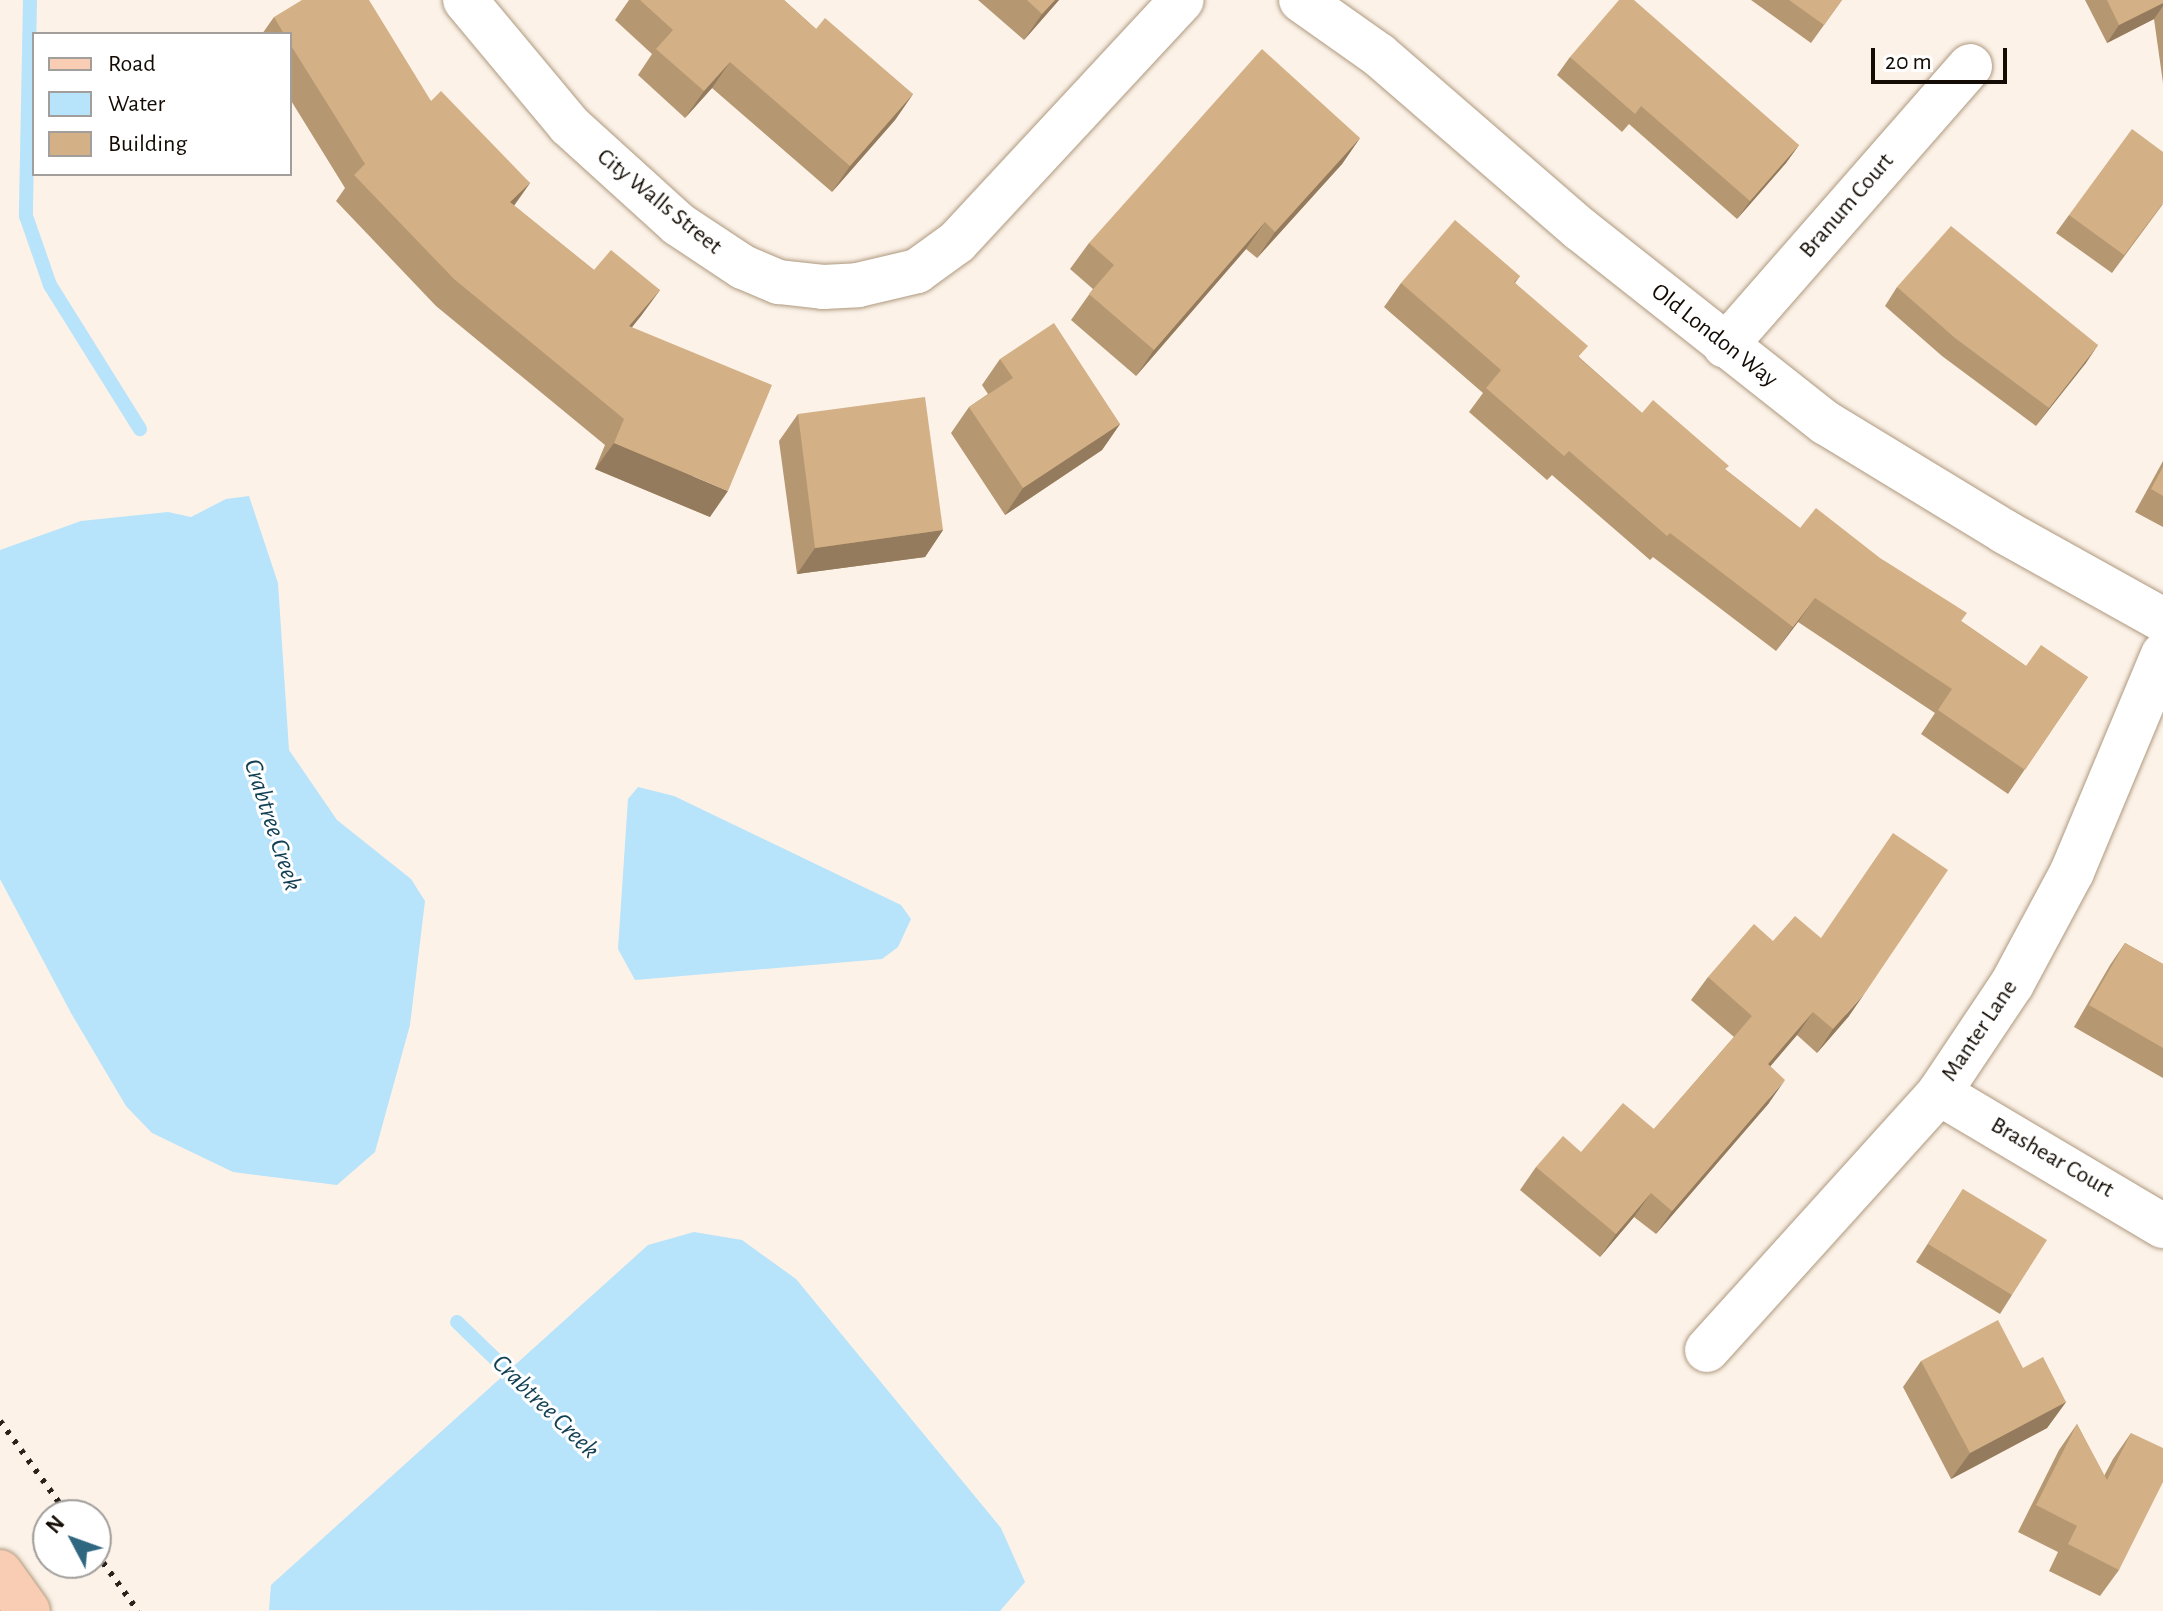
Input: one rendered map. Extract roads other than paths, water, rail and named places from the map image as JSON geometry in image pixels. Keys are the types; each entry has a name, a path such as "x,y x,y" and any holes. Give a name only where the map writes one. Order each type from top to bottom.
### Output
{"main road":[{"path":"0,1572 28,1611"}],"street":[{"name":"City Walls Street","path":"465,0 569,125 678,224 743,267 779,282 823,287 858,285 917,271 957,242 1182,0"},
{"name":"Old London Way","path":"1301,0 1390,63 1580,229 1826,423 2005,532 2163,620"},
{"name":"Branum Court","path":"1725,346 1970,66"},
{"name":"Manter Lane","path":"1707,1350 1939,1093 2012,984 2072,872 2163,654"},
{"name":"Brashear Court","path":"1939,1093 2163,1226"}],"water":[{"path":"249,496 278,583 289,750 337,820 411,879 425,901 410,1025 375,1152 337,1185 233,1172 152,1133 126,1106 71,1013 0,879 0,550 81,521 168,512 191,517 226,499"},
{"path":"638,787 674,796 901,905 911,919 898,947 882,959 635,980 618,949 628,799"},
{"path":"694,1232 742,1240 796,1279 1001,1528 1025,1582 1000,1611 269,1610 271,1585 648,1245"}],"waterway":[{"name":"Crabtree Creek","path":"30,0 26,216 50,285 140,429"},
{"name":"Crabtree Creek","path":"457,1322 520,1383"}],"railway":[{"path":"0,1421 56,1499"},
{"path":"112,1575 138,1611"}]}
